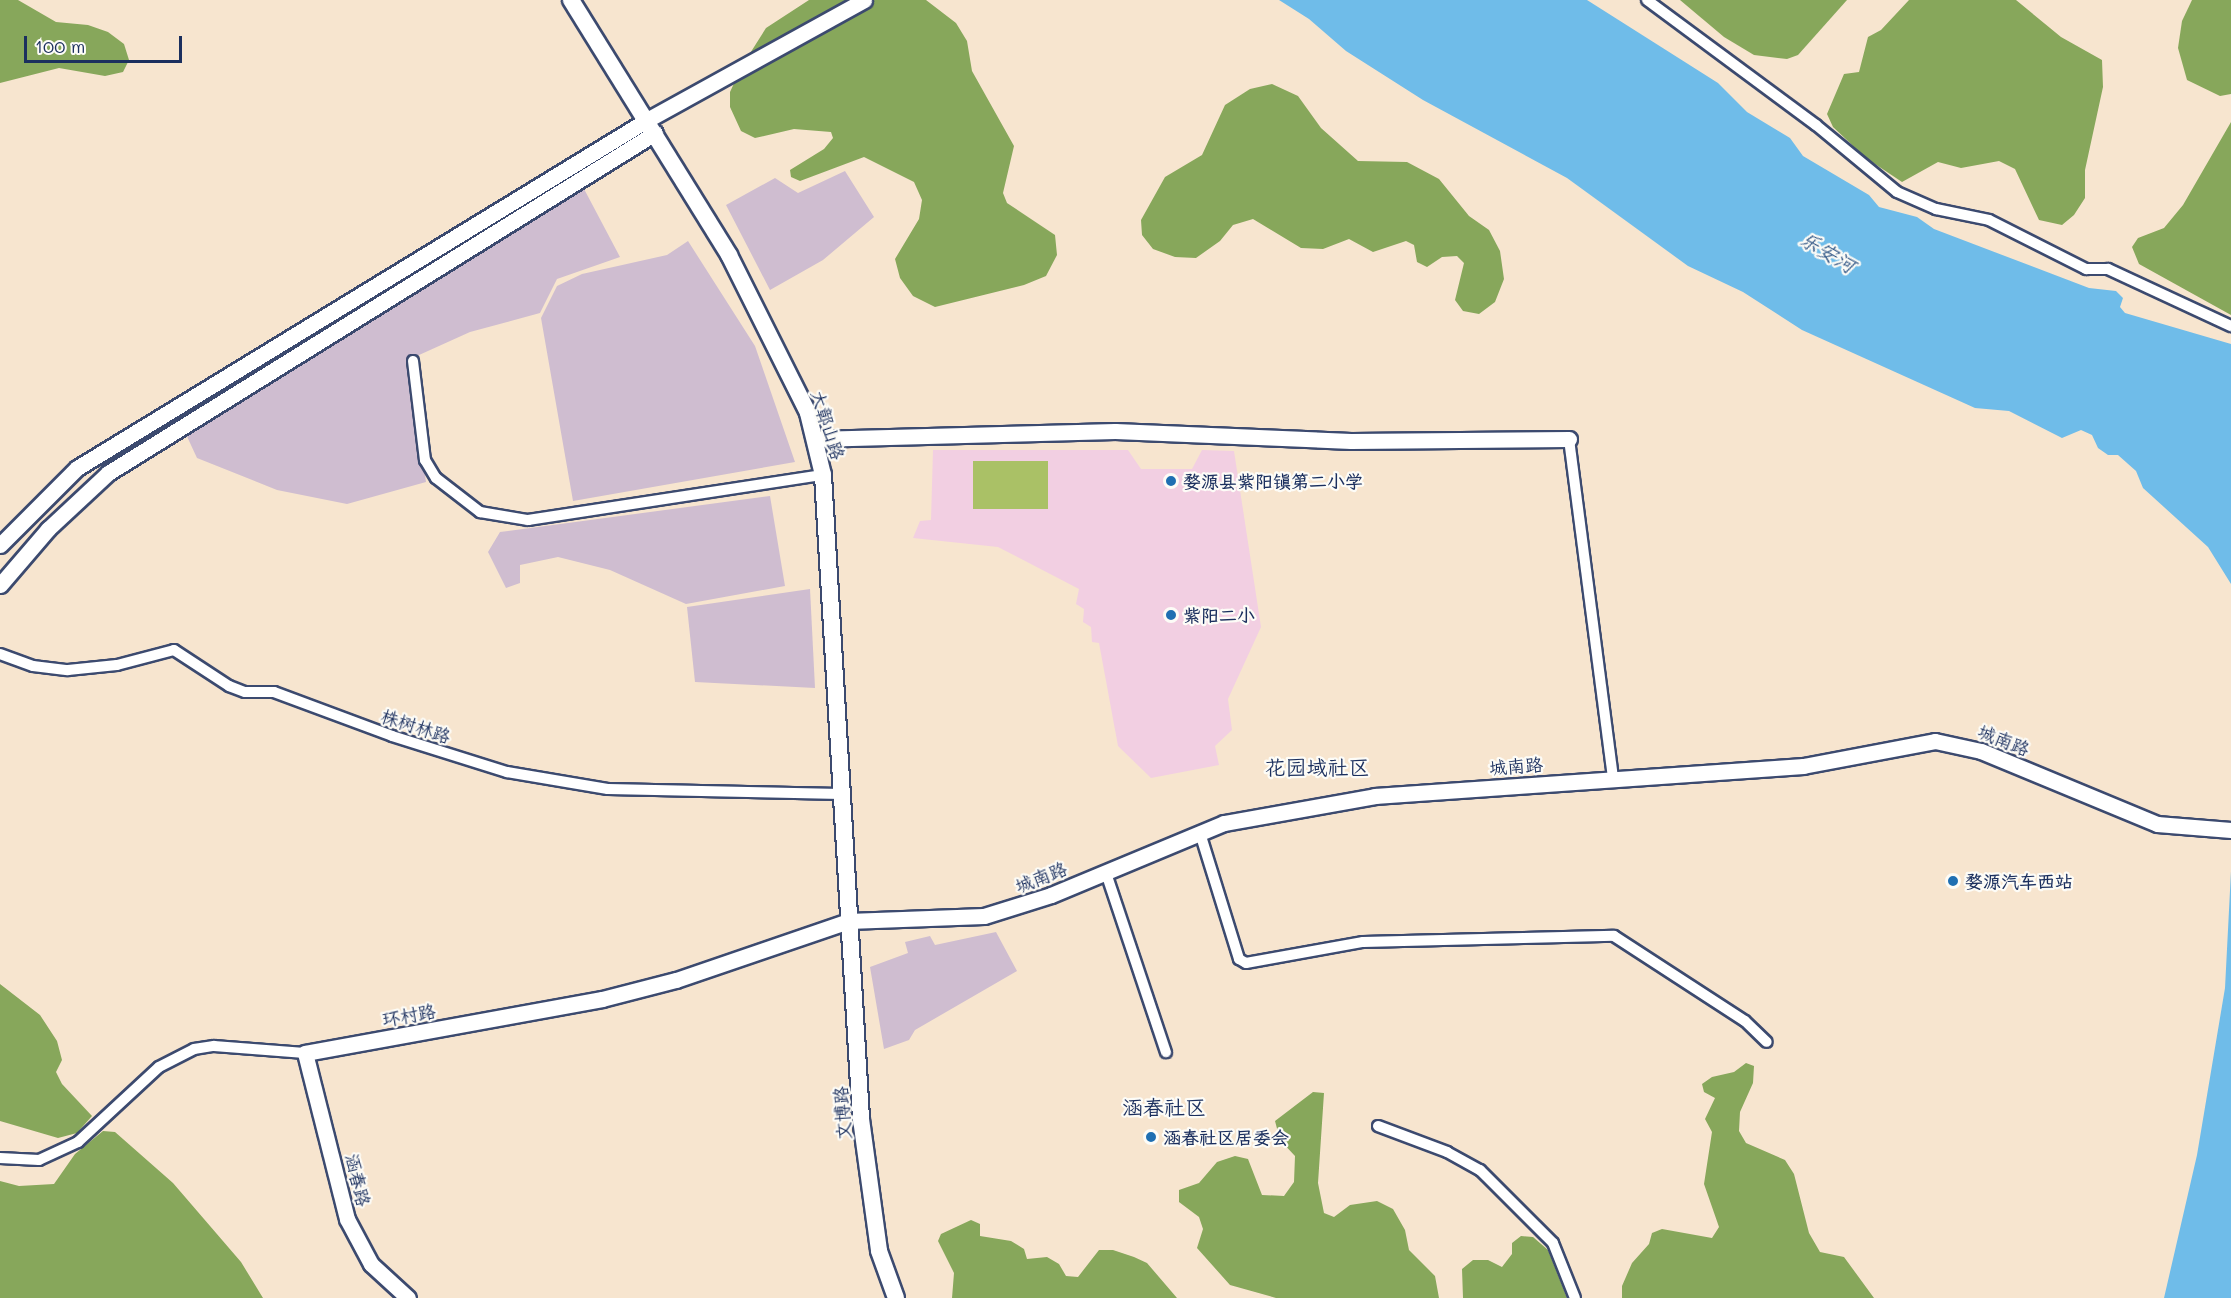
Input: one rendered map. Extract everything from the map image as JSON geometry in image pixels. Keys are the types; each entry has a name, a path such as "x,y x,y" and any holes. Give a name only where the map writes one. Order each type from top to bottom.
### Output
{"main road":[{"name":"大鄣山路","path":"571,0 729,255 807,413 823,475 848,921"},
{"name":"文博路","path":"848,921 867,1180 879,1251 896,1298"}],"street":[{"path":"0,545 77,468 864,0"},
{"path":"1647,0 1816,125 1897,192 1936,209 1989,220 2086,269 2108,269 2231,326"},
{"path":"0,585 48,529 108,473 651,127"},
{"path":"413,361 425,460 436,478 480,512 528,520 823,475"},
{"path":"814,439 1115,431 1352,441 1569,439 1613,779"},
{"name":"株树林路","path":"0,654 33,666 68,670 117,665 174,650 229,686 245,692 274,692 392,736 529,776 608,789 841,794"},
{"name":"城南路","path":"848,921 984,916 1106,873 1224,823 1375,796 1803,766 1910,744 1957,743 2157,824 2187,829 2231,830"},
{"path":"1200,833 1239,959 1246,963 1363,942 1614,936 1745,1021 1767,1042"},
{"path":"1106,873 1166,1052"},
{"name":"环村路","path":"0,1158 39,1160 78,1142 159,1067 194,1049 214,1046 305,1053 602,999 676,980 848,921"},
{"name":"涵春路","path":"305,1053 347,1219 371,1264 408,1298"},
{"path":"1378,1126 1447,1152 1480,1170 1554,1243 1575,1298"}],"shaded area":[{"path":"845,171 874,217 823,260 770,290 726,205 775,178 798,193"},
{"path":"583,187 620,257 557,279 540,313 470,332 408,360 426,482 347,504 277,490 197,458 184,430"},
{"path":"688,241 755,346 795,462 573,501 541,318 557,286 582,274 667,255"},
{"name":"紫阳二小","path":"933,450 1128,450 1141,469 1192,469 1202,450 1234,451 1261,627 1228,699 1232,730 1215,746 1219,765 1151,778 1118,746 1099,643 1092,642 1091,627 1083,622 1084,609 1076,604 1079,589 998,547 913,538 920,521 931,520"},
{"path":"770,496 785,586 686,604 610,570 558,557 520,565 520,583 506,588 488,552 500,532"},
{"path":"810,589 815,688 695,682 687,607"},
{"path":"996,932 1017,971 915,1030 909,1040 884,1049 870,967 908,953 905,942 930,936 935,945"}],"green space":[{"path":"0,0 18,0 56,22 88,25 108,32 124,44 129,60 123,72 105,76 59,68 0,83"},
{"path":"809,0 926,0 956,23 967,41 972,71 1014,146 1003,193 1007,203 1055,235 1057,255 1046,276 1024,285 935,307 913,296 900,278 895,259 919,219 922,200 914,182 864,157 800,181 791,177 790,170 824,149 833,138 831,132 794,129 755,138 741,131 730,107 730,92 742,66 766,28"},
{"path":"1680,0 1847,0 1798,55 1787,59 1754,55 1724,37"},
{"path":"1909,0 2016,0 2061,37 2102,60 2103,87 2085,170 2085,198 2074,215 2062,225 2039,220 2015,169 1999,161 1961,168 1938,162 1902,182 1866,158 1833,127 1827,114 1844,74 1859,72 1868,37 1881,30"},
{"path":"2192,0 2231,0 2231,94 2220,96 2187,80 2178,48 2182,21"},
{"path":"1272,84 1298,96 1321,128 1358,161 1407,162 1439,179 1469,216 1489,230 1500,251 1504,279 1495,302 1479,314 1463,311 1455,300 1464,263 1457,256 1442,257 1427,267 1417,262 1414,245 1406,241 1373,252 1349,239 1323,249 1301,248 1253,219 1233,225 1220,241 1196,258 1175,257 1153,249 1142,235 1141,220 1165,177 1202,155 1225,105 1250,89"},
{"path":"2231,122 2231,315 2139,264 2132,247 2138,238 2164,228 2183,205"},
{"path":"973,461 1048,461 1048,509 973,509"},
{"path":"0,984 40,1015 57,1041 62,1060 56,1072 62,1084 92,1116 77,1133 58,1138 0,1121"},
{"path":"1746,1063 1754,1066 1753,1083 1740,1112 1739,1131 1746,1143 1785,1160 1794,1174 1809,1233 1820,1252 1844,1257 1874,1298 1622,1298 1622,1286 1632,1263 1649,1244 1652,1233 1662,1229 1712,1238 1719,1227 1704,1184 1712,1132 1705,1119 1715,1098 1704,1092 1702,1084 1712,1077 1734,1072"},
{"path":"1313,1092 1324,1093 1318,1183 1324,1213 1334,1217 1350,1205 1377,1201 1393,1209 1405,1230 1409,1250 1435,1276 1439,1298 1276,1298 1230,1285 1197,1248 1203,1229 1199,1217 1179,1202 1179,1190 1199,1183 1217,1162 1235,1156 1248,1159 1262,1195 1284,1196 1294,1182 1295,1156 1280,1140 1275,1121"},
{"path":"103,1131 115,1132 173,1183 241,1262 263,1298 0,1298 0,1181 19,1186 54,1184 75,1154"},
{"path":"971,1220 980,1224 980,1236 1011,1241 1024,1249 1027,1259 1047,1257 1059,1264 1066,1276 1078,1277 1099,1250 1113,1250 1134,1257 1147,1263 1177,1298 952,1298 954,1273 938,1241 941,1234"},
{"path":"1521,1236 1533,1237 1548,1250 1567,1298 1463,1298 1462,1269 1473,1260 1488,1260 1502,1267 1512,1254 1512,1243"}],"water":[{"name":"乐安河","path":"1279,0 1587,0 1718,83 1747,112 1790,138 1803,156 1869,195 1879,207 1917,217 1934,229 2089,288 2116,291 2123,298 2120,307 2125,313 2231,344 2231,584 2208,547 2143,488 2136,471 2118,455 2108,455 2098,448 2092,435 2081,430 2062,438 2009,411 1975,408 1802,330 1743,292 1688,266 1567,178 1423,100 1346,51 1309,19"},
{"path":"2231,871 2231,1298 2164,1298 2197,1155 2225,988"}],"place":[{"name":"婺源县紫阳镇第二小学","path":"1171,481"},
{"name":"紫阳二小","path":"1171,615"},
{"name":"婺源汽车西站","path":"1953,881"},
{"name":"涵春社区居委会","path":"1151,1137"}],"district":[{"name":"花园域社区","path":"1317,767"},
{"name":"涵春社区","path":"1164,1107"}]}
